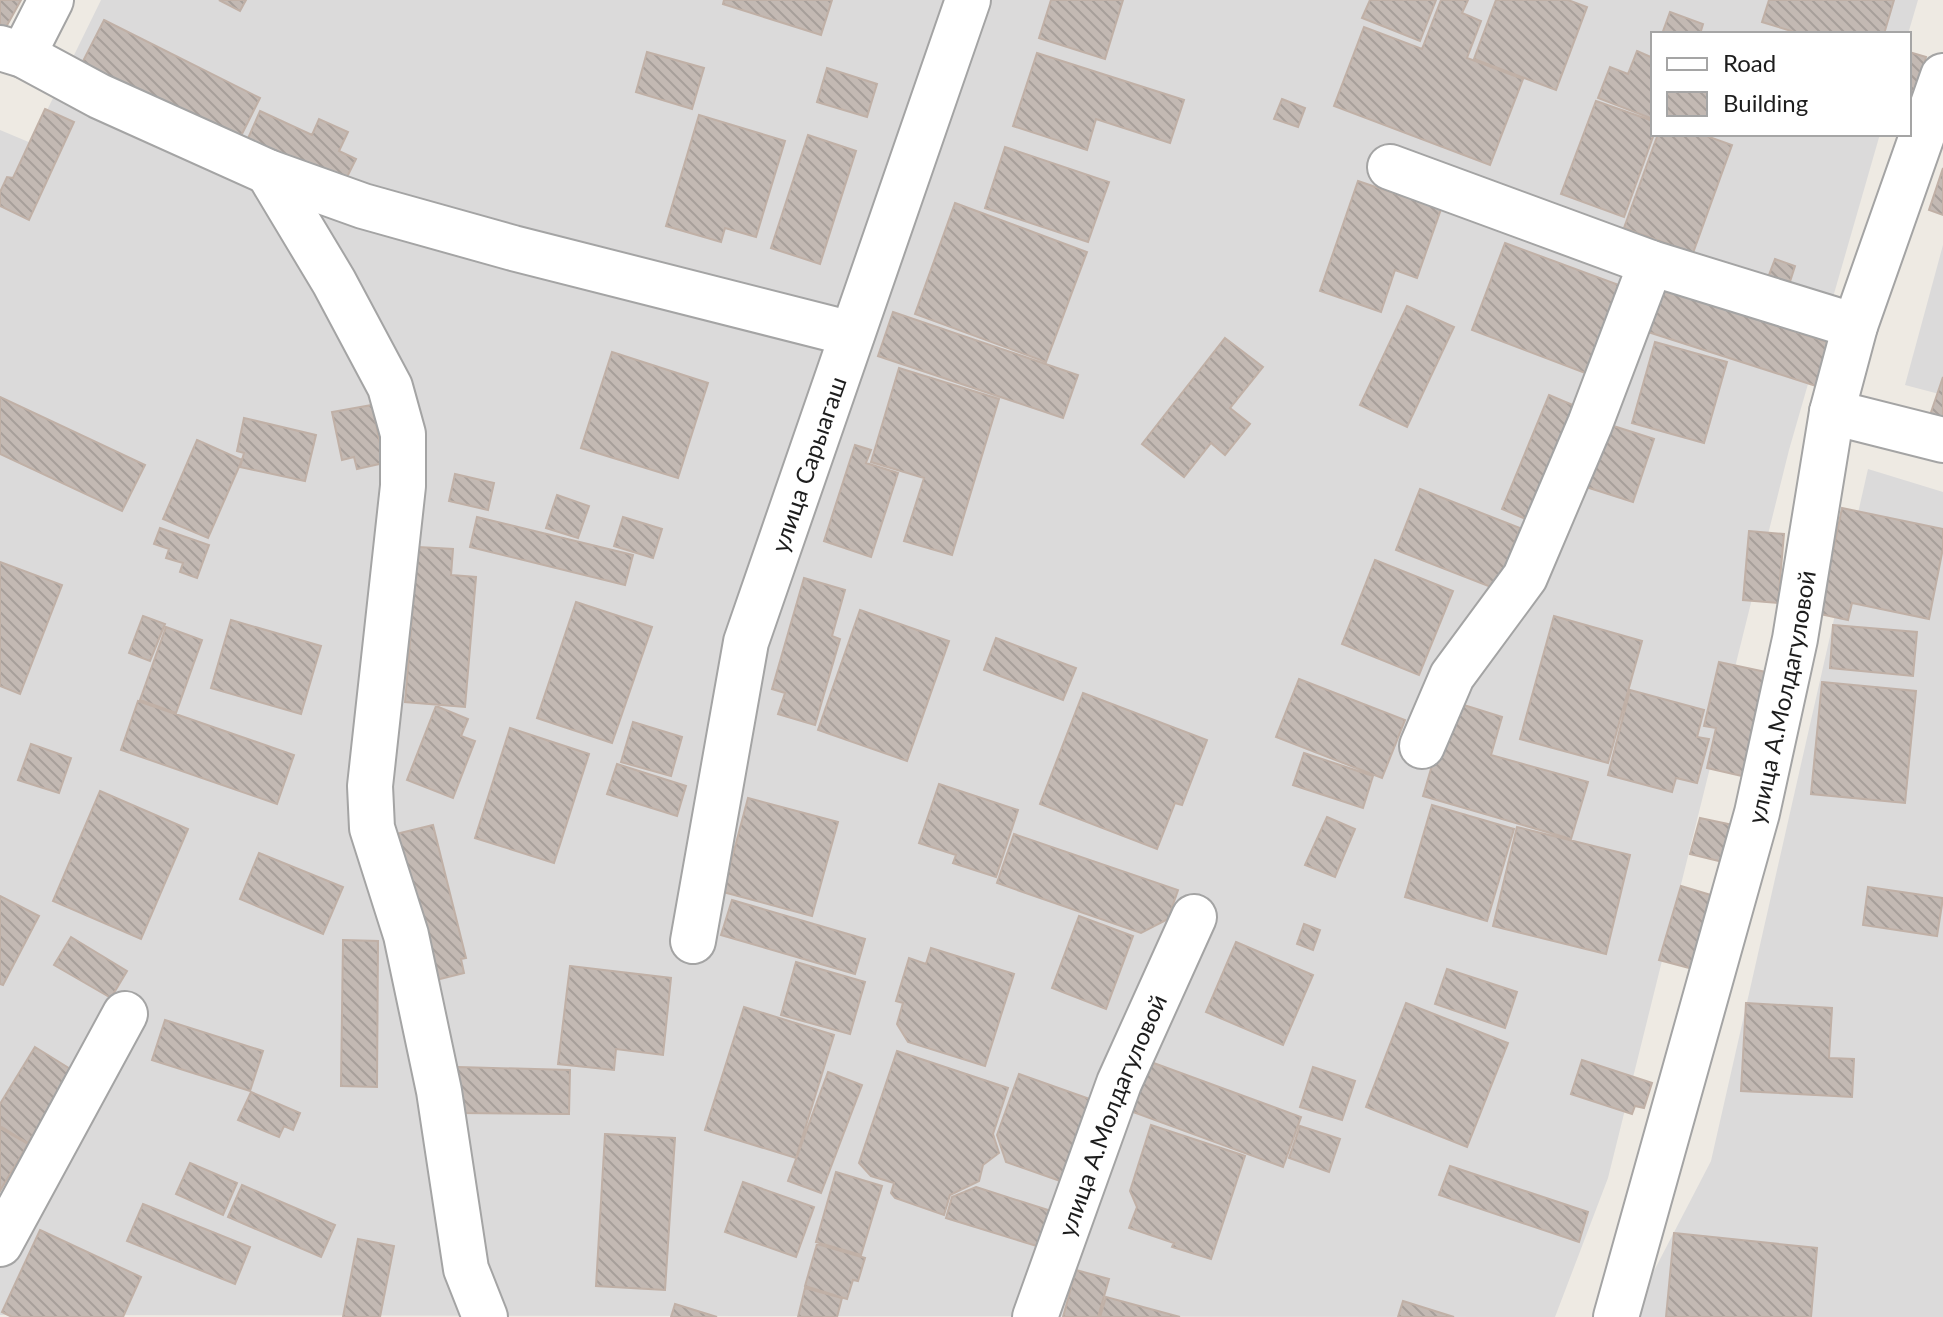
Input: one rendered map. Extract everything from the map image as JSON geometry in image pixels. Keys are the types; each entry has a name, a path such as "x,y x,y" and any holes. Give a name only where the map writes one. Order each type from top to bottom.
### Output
{"street":[{"path":"51,0 12,52 99,96 268,172 363,206 513,248 852,334"},
{"name":"улица Сарыагаш","path":"693,941 746,642 968,0"},
{"name":"улица А.Молдагуловой","path":"1616,1317 1757,813 1795,639 1832,412 1855,326 1943,76"},
{"path":"1390,167 1651,263 1855,326"},
{"path":"268,172 334,282 383,373 403,434 403,486 370,786 372,828 406,935 439,1091 466,1269 485,1317"},
{"path":"1422,746 1452,676 1525,577 1590,424 1651,263"},
{"path":"1832,412 1943,440"},
{"name":"улица А.Молдагуловой","path":"1035,1317 1119,1083 1194,917"},
{"path":"0,1244 125,1014"}],"shaded area":[{"path":"101,0 1918,0 1909,32 1651,32 1651,136 1879,136 1789,450 1608,1178 1555,1317 0,1315 0,130 31,143"},
{"path":"1943,245 1943,395 1905,385"},
{"path":"1868,469 1943,492 1943,1317 1630,1317 1711,1161"}],"building":[{"path":"0,0 21,0 0,38"},
{"path":"219,0 246,0 240,11"},
{"path":"724,0 832,0 821,35 723,4"},
{"path":"1051,0 1123,0 1105,59 1039,38"},
{"path":"1370,0 1436,0 1420,41 1362,18"},
{"path":"1441,0 1468,0 1462,13 1481,21 1467,58 1523,79 1490,165 1334,106 1364,27 1422,49"},
{"path":"1496,0 1568,0 1587,7 1556,90 1474,59"},
{"path":"1769,0 1894,0 1885,32 1794,32 1762,22"},
{"path":"1670,12 1703,24 1701,32 1663,32"},
{"path":"104,20 260,98 236,146 80,67"},
{"path":"1637,51 1651,57 1651,118 1598,98 1610,67 1628,74"},
{"path":"647,52 704,68 692,109 636,92"},
{"path":"1037,53 1184,100 1170,143 1096,119 1087,150 1013,126"},
{"path":"1911,53 1926,57 1914,102 1911,100"},
{"path":"827,68 877,84 867,117 817,102"},
{"path":"1282,99 1305,108 1298,127 1274,119"},
{"path":"1596,101 1651,120 1653,136 1624,217 1561,194"},
{"path":"45,109 74,122 29,220 0,206 0,192 7,177 13,178"},
{"path":"260,111 312,135 319,119 348,132 339,151 356,159 341,189 246,143"},
{"path":"699,115 785,141 756,237 725,228 721,242 666,226"},
{"path":"808,135 856,151 820,264 771,248"},
{"path":"1657,136 1707,136 1732,145 1693,253 1624,228"},
{"path":"1005,147 1109,182 1088,242 985,208"},
{"path":"1943,168 1943,215 1929,210"},
{"path":"1358,181 1441,209 1417,278 1395,270 1381,312 1320,291"},
{"path":"955,203 1087,252 1046,362 915,314"},
{"path":"1505,243 1627,288 1593,376 1472,330"},
{"path":"1775,259 1795,266 1787,291 1766,283"},
{"path":"1656,287 1830,343 1816,386 1642,330"},
{"path":"1407,306 1454,327 1407,427 1360,405"},
{"path":"893,312 1078,375 1063,418 878,356"},
{"path":"1225,338 1263,367 1230,408 1250,424 1225,455 1211,443 1184,477 1142,444"},
{"path":"1655,342 1727,362 1704,443 1632,423"},
{"path":"612,352 708,383 678,478 581,448"},
{"path":"899,368 999,399 952,555 904,541 924,478 871,462"},
{"path":"1943,377 1943,426 1928,421"},
{"path":"1549,395 1580,408 1533,522 1502,509"},
{"path":"0,397 145,465 122,511 0,454"},
{"path":"372,405 384,463 357,469 354,457 342,460 332,412"},
{"path":"244,418 316,435 305,481 240,467 244,453 237,451"},
{"path":"1601,422 1654,439 1633,502 1580,485"},
{"path":"197,440 242,460 208,538 163,519"},
{"path":"855,445 871,450 866,463 898,473 871,557 824,541"},
{"path":"455,474 494,483 488,510 449,501"},
{"path":"1420,489 1520,528 1496,589 1396,550"},
{"path":"557,495 589,506 578,538 546,528"},
{"path":"1842,508 1943,529 1943,548 1929,619 1852,603 1848,620 1820,614"},
{"path":"477,517 633,555 625,585 470,547"},
{"path":"623,517 662,529 653,558 614,546"},
{"path":"160,528 209,545 197,578 180,572 183,563 166,558 169,549 154,544"},
{"path":"1749,531 1784,534 1778,603 1743,600"},
{"path":"418,547 453,549 451,575 476,577 465,707 405,702"},
{"path":"1375,560 1453,591 1419,675 1342,644"},
{"path":"0,562 62,585 20,694 0,686"},
{"path":"804,578 845,590 832,636 840,639 815,725 778,714 785,693 772,689"},
{"path":"576,602 652,627 612,743 537,718"},
{"path":"860,610 949,641 907,761 818,730"},
{"path":"143,616 165,624 150,661 129,653"},
{"path":"1554,616 1642,641 1608,763 1520,739"},
{"path":"231,620 321,646 301,714 211,688"},
{"path":"1833,625 1917,632 1913,676 1830,668"},
{"path":"166,627 202,640 176,713 140,700"},
{"path":"996,638 1076,668 1063,700 984,670"},
{"path":"1719,662 1766,672 1742,776 1707,768 1716,728 1704,726"},
{"path":"1299,679 1405,720 1382,778 1276,737"},
{"path":"1822,682 1916,691 1905,803 1811,794"},
{"path":"1630,690 1704,710 1697,737 1709,739 1697,783 1676,778 1672,792 1608,775"},
{"path":"1083,693 1207,740 1182,805 1175,803 1157,849 1040,804"},
{"path":"138,701 294,755 277,804 121,750"},
{"path":"1451,701 1502,717 1491,755 1588,782 1571,839 1423,796"},
{"path":"436,706 468,719 461,736 475,741 453,798 407,780"},
{"path":"633,722 682,737 671,776 621,762"},
{"path":"510,728 589,754 554,863 475,838"},
{"path":"31,744 71,758 59,793 18,780"},
{"path":"1304,753 1373,776 1363,808 1293,785"},
{"path":"617,764 686,786 677,816 607,794"},
{"path":"939,784 1018,810 996,877 953,863 956,855 919,843"},
{"path":"100,791 188,829 141,939 53,901"},
{"path":"748,798 838,822 812,916 723,892"},
{"path":"1432,805 1514,829 1487,921 1405,897"},
{"path":"1327,817 1355,829 1335,877 1305,865"},
{"path":"1700,818 1733,825 1723,862 1690,854"},
{"path":"433,825 466,958 461,959 464,973 428,982 392,835"},
{"path":"1517,827 1630,855 1606,954 1493,926"},
{"path":"1014,834 1178,890 1168,919 1141,933 997,883"},
{"path":"259,853 343,887 323,934 240,899"},
{"path":"1681,886 1714,896 1693,969 1659,960"},
{"path":"1868,887 1943,898 1937,936 1863,925"},
{"path":"0,896 39,916 3,985 0,984"},
{"path":"732,900 865,939 855,974 721,935"},
{"path":"1079,916 1133,936 1106,1009 1052,988"},
{"path":"1304,924 1320,930 1313,950 1297,944"},
{"path":"71,937 127,971 111,998 54,965"},
{"path":"343,940 378,941 377,1087 341,1086"},
{"path":"1236,942 1313,975 1283,1045 1206,1012"},
{"path":"931,948 1014,974 985,1066 908,1042 897,1024 903,1003 896,1001 909,958 926,964"},
{"path":"796,962 865,982 850,1034 781,1015"},
{"path":"570,966 671,978 663,1055 616,1049 614,1070 558,1064"},
{"path":"1447,969 1517,992 1505,1028 1435,1004"},
{"path":"1406,1003 1508,1043 1467,1147 1366,1107"},
{"path":"1746,1003 1832,1008 1829,1058 1854,1059 1852,1097 1741,1091"},
{"path":"744,1007 834,1035 796,1158 705,1130"},
{"path":"165,1020 263,1051 250,1091 152,1060"},
{"path":"35,1047 72,1070 28,1143 0,1126 0,1104"},
{"path":"897,1051 1008,1088 993,1134 999,1153 983,1165 979,1181 950,1195 944,1215 895,1198 891,1193 894,1183 871,1176 859,1163"},
{"path":"1140,1058 1301,1117 1283,1167 1122,1108"},
{"path":"1582,1060 1652,1083 1644,1108 1635,1106 1632,1114 1571,1094"},
{"path":"458,1067 570,1070 569,1114 457,1113"},
{"path":"1313,1067 1355,1081 1342,1120 1300,1107"},
{"path":"828,1072 862,1085 821,1193 788,1181"},
{"path":"1019,1074 1090,1099 1060,1181 1006,1162 997,1135"},
{"path":"251,1092 300,1113 293,1130 284,1126 279,1137 238,1120"},
{"path":"1151,1125 1245,1156 1211,1259 1172,1247 1174,1243 1129,1228 1137,1207 1130,1191"},
{"path":"1300,1126 1340,1139 1329,1172 1289,1158"},
{"path":"0,1128 28,1144 0,1191"},
{"path":"605,1134 675,1138 665,1290 596,1286"},
{"path":"190,1163 237,1183 223,1215 176,1194"},
{"path":"1450,1166 1588,1212 1579,1242 1439,1195"},
{"path":"836,1172 882,1186 861,1255 816,1242"},
{"path":"743,1182 814,1207 796,1257 725,1232"},
{"path":"242,1185 335,1225 321,1257 228,1217"},
{"path":"976,1187 1051,1211 1040,1247 946,1218 952,1197"},
{"path":"143,1204 250,1247 235,1284 127,1241"},
{"path":"40,1230 141,1277 123,1317 12,1317 2,1312"},
{"path":"1674,1233 1817,1248 1811,1317 1666,1317"},
{"path":"358,1239 394,1246 380,1317 343,1317"},
{"path":"817,1244 865,1258 858,1281 853,1280 847,1299 805,1286"},
{"path":"1076,1270 1109,1279 1098,1317 1063,1317"},
{"path":"805,1288 842,1298 837,1317 798,1317"},
{"path":"1106,1297 1180,1317 1100,1317"},
{"path":"1403,1301 1454,1317 1398,1317"},
{"path":"675,1304 717,1317 671,1317"}]}
